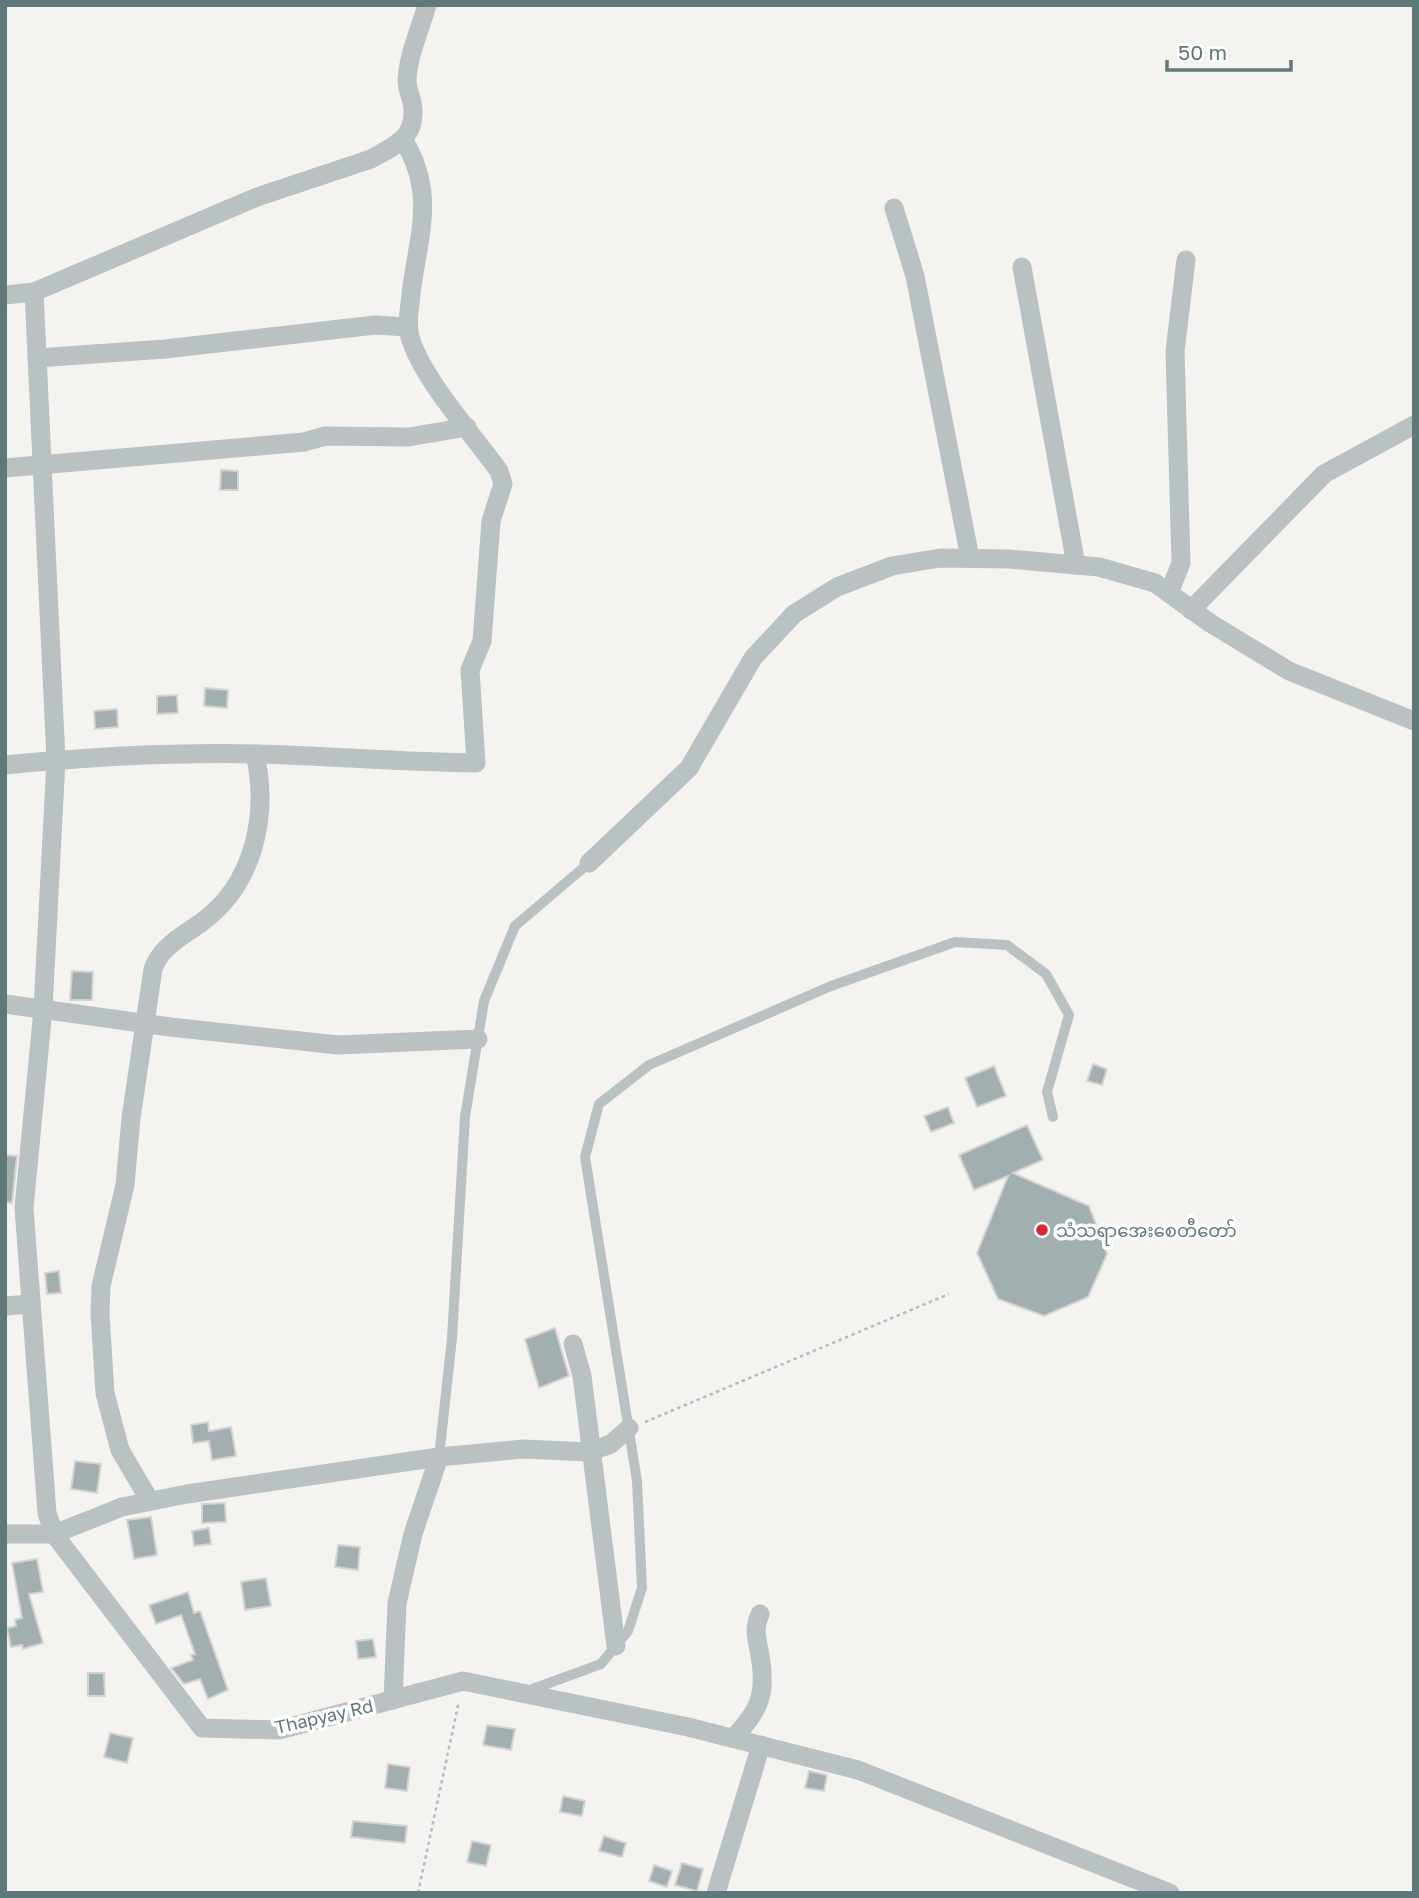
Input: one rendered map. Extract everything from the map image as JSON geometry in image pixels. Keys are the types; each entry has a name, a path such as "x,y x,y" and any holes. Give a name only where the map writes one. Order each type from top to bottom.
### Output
{"street":[{"path":"5,295 34,292 257,197 371,159 404,139 411,130 413,119 407,83 409,70 426,5"},
{"path":"5,765 56,760 255,754 362,761 477,763 470,670 482,641 491,521 503,484 499,471 430,378 410,339 408,327 412,272 419,253 424,195 416,161 404,139"},
{"path":"894,208 915,276 970,558"},
{"path":"1169,593 1181,563 1175,351 1186,260"},
{"path":"1022,267 1076,565"},
{"path":"34,292 56,760 43,1009 24,1208 47,1513 54,1534"},
{"path":"37,358 165,349 316,331 349,331 375,325 408,327"},
{"path":"1191,610 1324,474 1414,425"},
{"path":"5,468 304,442 325,436 409,436 467,427"},
{"path":"589,863 689,768 753,658 794,614 837,587 892,566 940,558 970,558 1099,567 1155,583 1191,610 1289,671 1414,720"},
{"path":"149,1501 120,1450 105,1393 101,1286 125,1185 129,1128 153,969 158,954 223,905 236,888 253,850 259,828 261,786 255,754"},
{"path":"5,1004 146,1024 338,1045 478,1039"},
{"path":"5,1306 31,1304"},
{"path":"573,1344 582,1376 589,1452 616,1646"},
{"path":"5,1534 54,1534 122,1507 149,1501 439,1457 523,1449 589,1452 611,1444 629,1428"},
{"path":"393,1700 397,1603 413,1535 439,1457"},
{"name":"Thapyay Rd","path":"54,1534 202,1728 279,1730 463,1681 688,1727 858,1770 1170,1893"},
{"path":"733,1738 754,1717 764,1687 754,1628 760,1614"},
{"path":"716,1893 761,1745"}],"lane":[{"path":"439,1457 452,1338 465,1117 484,1002 515,926 589,863"},
{"path":"523,1693 601,1664 628,1631 642,1588 637,1482 586,1157 599,1104 649,1065 831,986 955,942 1007,945 1046,974 1069,1015 1048,1092 1053,1116"}],"path":[{"path":"629,1428 949,1294"},
{"path":"418,1893 463,1681"}],"building":[{"path":"221,470 238,471 238,490 220,490"},
{"path":"205,688 228,690 227,708 204,706"},
{"path":"177,695 178,713 157,714 157,696"},
{"path":"117,709 118,727 95,729 94,711"},
{"path":"72,971 93,972 92,1000 70,1000"},
{"path":"1093,1064 1107,1069 1102,1085 1087,1081"},
{"path":"994,1066 1006,1096 977,1107 965,1078"},
{"path":"948,1107 954,1123 931,1132 924,1116"},
{"name":"သံသရာအေးစေတီတော်","path":"1027,1125 1043,1160 1013,1173 1089,1206 1107,1254 1088,1297 1044,1316 998,1299 977,1253 1008,1176 974,1190 959,1155"},
{"path":"5,1155 17,1156 12,1203 5,1202"},
{"path":"59,1271 61,1293 47,1294 45,1273"},
{"path":"555,1328 569,1376 539,1388 525,1339"},
{"path":"208,1422 209,1431 231,1427 236,1456 212,1460 209,1441 193,1443 191,1425"},
{"path":"75,1461 101,1464 97,1493 71,1489"},
{"path":"225,1503 226,1522 202,1523 202,1504"},
{"path":"151,1517 157,1555 134,1559 127,1520"},
{"path":"209,1528 211,1544 194,1546 192,1531"},
{"path":"338,1545 360,1547 358,1570 335,1567"},
{"path":"37,1559 43,1592 29,1594 43,1643 23,1649 22,1645 11,1647 7,1628 16,1626 15,1620 22,1618 12,1563"},
{"path":"266,1578 271,1606 245,1610 241,1582"},
{"path":"188,1592 194,1613 200,1611 228,1690 208,1699 200,1679 184,1684 171,1668 193,1660 191,1655 195,1654 181,1615 156,1624 149,1605"},
{"path":"373,1639 376,1657 358,1659 356,1641"},
{"path":"88,1673 104,1673 105,1696 88,1696"},
{"path":"487,1725 515,1729 511,1750 483,1745"},
{"path":"110,1733 133,1738 127,1763 104,1757"},
{"path":"388,1764 410,1767 407,1791 385,1788"},
{"path":"809,1771 827,1775 824,1791 805,1788"},
{"path":"563,1796 585,1801 582,1816 560,1812"},
{"path":"353,1821 407,1826 405,1843 351,1837"},
{"path":"604,1836 626,1843 622,1857 599,1851"},
{"path":"472,1841 491,1845 486,1866 467,1862"},
{"path":"682,1863 703,1869 697,1891 675,1885"},
{"path":"654,1865 672,1871 667,1887 649,1881"}],"place":[{"name":"သံသရာအေးစေတီတော်","path":"1042,1230"}]}
